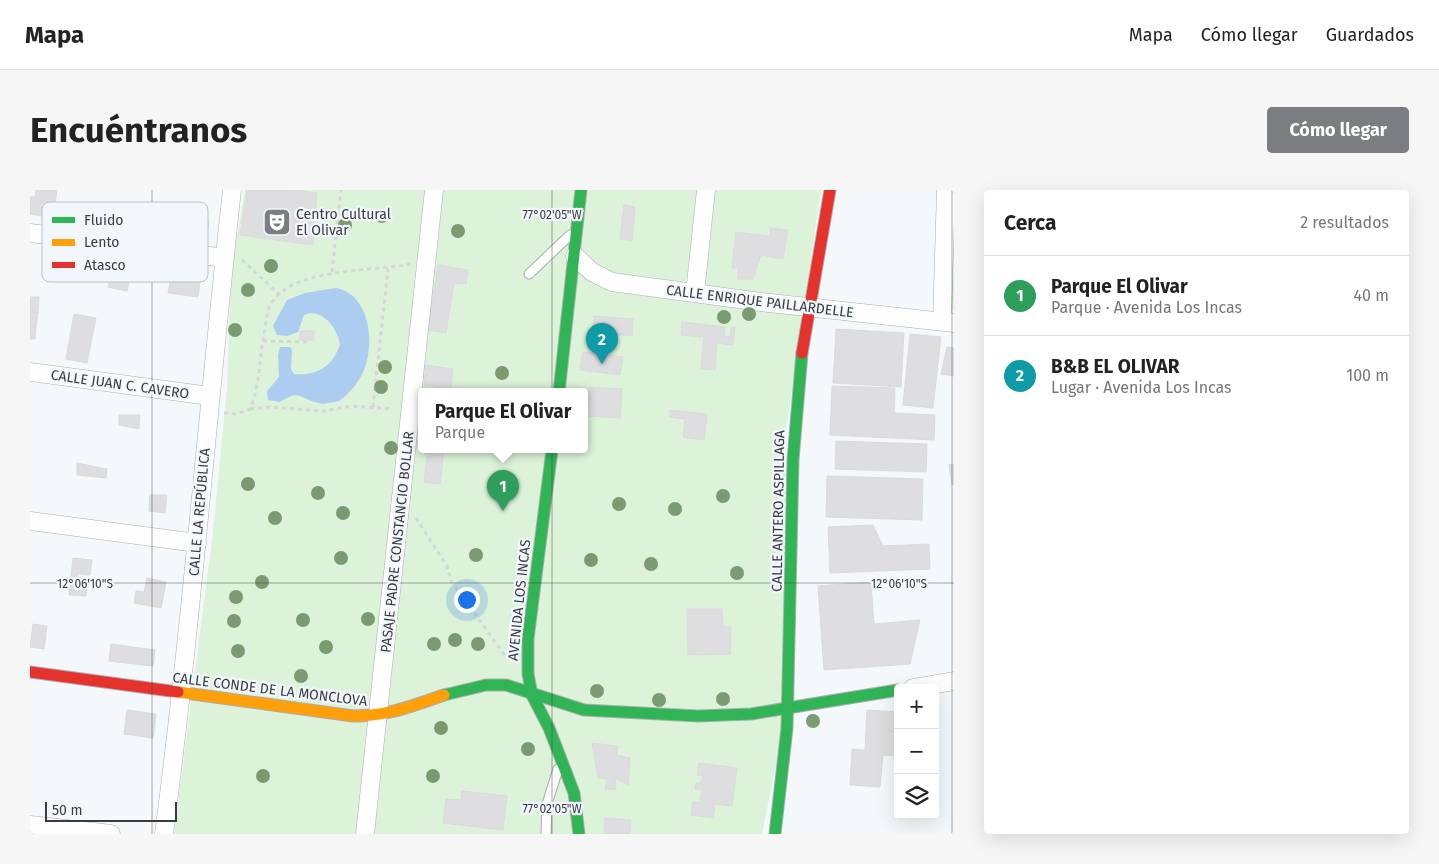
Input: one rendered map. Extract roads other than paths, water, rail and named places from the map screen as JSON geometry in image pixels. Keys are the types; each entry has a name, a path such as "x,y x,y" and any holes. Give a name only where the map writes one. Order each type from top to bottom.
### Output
{"street":[{"name":"CALLE LA REPÚBLICA","path":"164,834 182,694 209,404 232,190"},
{"name":"PASAJE PADRE CONSTANCIO BOLLAR","path":"365,834 434,190"},
{"path":"559,388 581,190"},
{"path":"695,293 706,190"},
{"name":"CALLE ANTERO ASPILLAGA","path":"775,834 783,789 790,708 792,484 795,415 810,308 826,231 830,190"},
{"path":"946,190 948,322"},
{"path":"208,253 225,255"},
{"name":"CALLE ENRIQUE PAILLARDELLE","path":"575,256 592,272 612,282 810,308 948,322"},
{"name":"CALLE JUAN C. CAVERO","path":"30,372 209,404"},
{"name":"AVENIDA LOS INCAS","path":"552,453 526,655 532,695 561,758 574,793 579,834"},
{"path":"30,521 197,543"},
{"name":"CALLE CONDE DE LA MONCLOVA","path":"30,672 353,716 378,716 458,690 486,684 506,686 571,708 599,712 728,716 894,691"},
{"path":"936,684 954,681"},
{"path":"30,825 111,834"}],"lane":[{"path":"529,274 578,228"},
{"path":"546,834 547,804 561,758"}],"water":[{"path":"335,288 347,292 357,300 364,312 368,325 368,353 365,367 356,385 339,401 326,404 296,395 280,402 268,400 267,391 279,377 278,355 280,347 290,347 292,350 291,369 294,374 303,374 317,371 329,364 340,344 336,332 328,320 323,316 311,313 304,315 298,332 287,336 277,335 273,326 287,300 305,293"}],"place":[{"name":"Centro Cultural El Olivar","path":"277,222"},
{"name":"B&B EL OLIVAR","path":"602,364"},
{"name":"Parque El Olivar","path":"503,511"}]}
